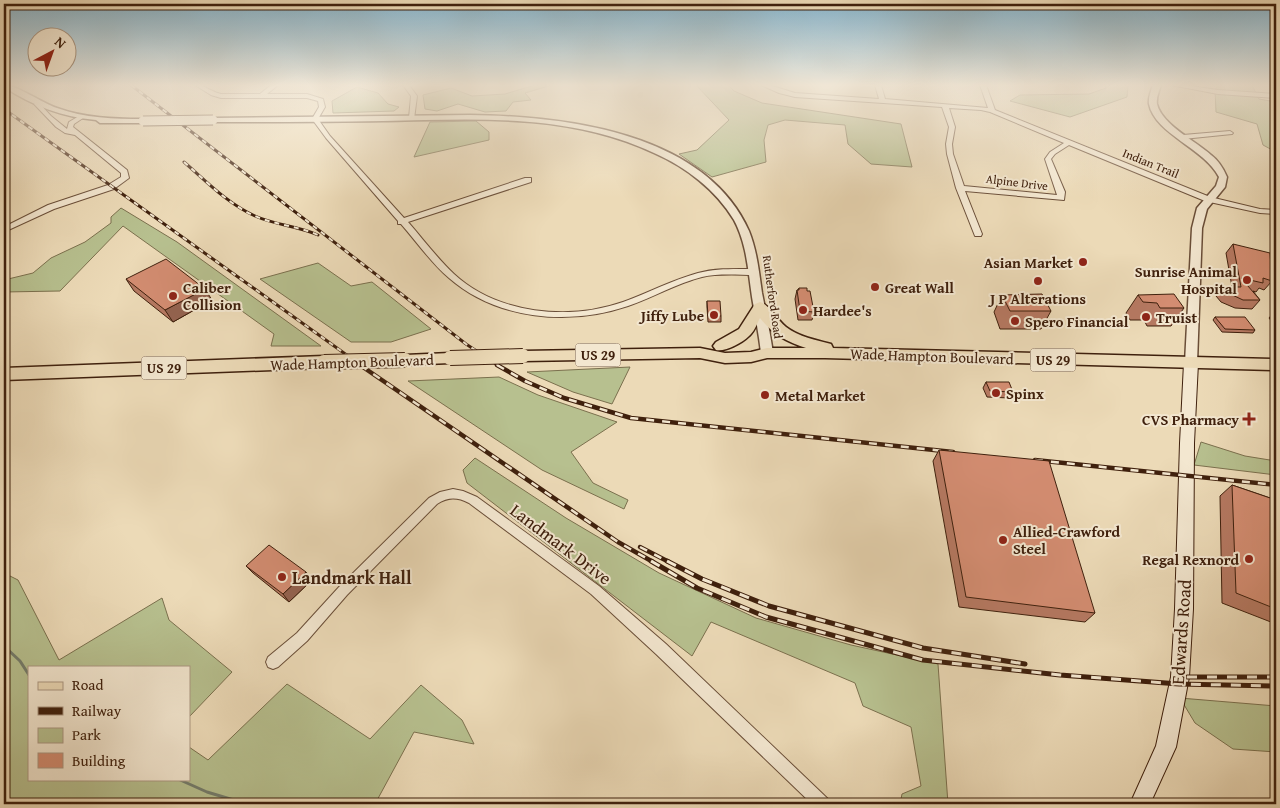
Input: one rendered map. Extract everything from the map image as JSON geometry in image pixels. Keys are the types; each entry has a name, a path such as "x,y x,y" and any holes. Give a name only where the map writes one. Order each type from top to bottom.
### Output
{"main road":[{"path":"721,346 744,333 760,306 768,320 787,335 803,342 852,354"},
{"name":"Wade Hampton Boulevard","path":"700,353 721,346 750,347 767,353"},
{"name":"Wade Hampton Boulevard","path":"4,374 450,358 700,353 725,358 750,357 767,353 852,354 1276,365"},
{"name":"Edwards Road","path":"1140,804 1166,747 1180,677 1184,608 1187,443 1191,363"}],"street":[{"path":"4,230 51,207 107,189 126,176 124,172 76,135 66,131 55,123"},
{"path":"58,125 66,123"},
{"path":"76,135 75,127 78,123"},
{"path":"318,123 440,265 462,285 495,303 534,313 567,315 598,312 700,276 722,272 755,272"},
{"name":"Rutherford Road","path":"566,123 594,128 646,145 693,171 722,197 734,213 748,239 754,261 767,353"},
{"path":"951,123 950,154 960,188 978,234"},
{"name":"Indian Trail","path":"1021,123 1208,199 1231,205 1276,212"},
{"path":"1165,123 1214,162 1221,172 1222,184 1202,208 1196,228 1191,363"},
{"path":"1183,137 1230,134"},
{"name":"Alpine Drive","path":"960,188 1061,198 1061,192 1048,159 1052,153 1069,142"},
{"path":"402,222 528,180"},
{"name":"Landmark Drive","path":"273,662 302,637 343,591 433,501 444,495 459,493 473,500 595,590 661,649 823,804"}],"green space":[{"path":"430,123 478,123 489,132 489,140 414,157"},
{"path":"726,123 776,123 768,125 764,140 766,162 712,177 679,154 697,150"},
{"path":"817,123 901,124 912,167 871,164 848,144 845,125"},
{"path":"1253,123 1276,123 1276,152 1263,145 1257,124"},
{"path":"121,208 177,242 321,346 271,346 274,334 123,226 60,291 4,292 4,280 33,273 51,258 85,242 111,223 111,217"},
{"path":"318,263 351,286 372,282 431,329 391,342 351,342 260,279"},
{"path":"630,367 612,404 573,392 527,372"},
{"path":"499,377 538,395 617,422 571,452 593,483 628,500 624,509 542,470 408,381"},
{"path":"1201,442 1245,456 1276,461 1276,475 1194,465"},
{"path":"475,458 566,518 659,573 756,618 851,645 938,664 948,804 900,804 902,794 921,786 911,727 863,706 855,683 711,622 692,656 467,483 463,470"},
{"path":"4,573 18,580 59,660 162,598 169,620 232,672 190,716 190,666 28,666 28,780 190,780 190,748 208,760 287,684 370,739 421,685 462,720 474,744 414,732 375,804 4,804"},
{"path":"1180,698 1276,706 1276,752 1233,749 1195,723"}],"building":[{"path":"1233,244 1270,253 1272,281 1263,278 1263,283 1241,278 1260,300 1243,300 1228,293 1223,287 1241,287"},
{"name":"Caliber Collision","path":"166,259 205,289 165,310 126,279"},
{"path":"799,288 807,288 807,291 810,291 814,312 800,311 797,290"},
{"path":"1042,294 1051,311 1010,311 1002,295"},
{"path":"1174,294 1184,308 1160,308 1157,303 1143,302 1138,295"},
{"path":"707,301 720,301 721,316 708,316"},
{"path":"1215,317 1245,317 1255,330 1225,329"},
{"path":"986,382 1009,382 1013,392 990,391"},
{"name":"Allied-Crawford Steel","path":"939,450 1049,461 1095,613 966,597"},
{"name":"Regal Rexnord","path":"1232,485 1276,500 1276,609 1236,593"},
{"name":"Landmark Hall","path":"269,545 306,572 283,594 246,566"}],"waterway":[{"path":"4,646 20,661 28,673"},
{"path":"180,780 207,792 247,804"}],"railway":[{"path":"23,123 362,366"},
{"path":"180,123 466,344 499,366"},
{"path":"184,162 218,192 245,211 270,222 318,235"},
{"path":"360,365 618,542 653,562"},
{"path":"497,365 525,381 564,398 631,418 953,452"},
{"path":"1035,460 1276,485"},
{"path":"640,547 669,562"},
{"path":"651,561 697,588 766,617 923,660 1060,675 1179,684 1276,686"},
{"path":"667,561 702,579 769,606 923,648 1025,664"},
{"path":"1187,677 1276,677"}],"place":[{"name":"Asian Market","path":"1083,262"},
{"name":"Sunrise Animal Hospital","path":"1247,280"},
{"name":"J P Alterations","path":"1038,281"},
{"name":"Great Wall","path":"875,287"},
{"name":"Caliber Collision","path":"173,296"},
{"name":"Hardee's","path":"803,310"},
{"name":"Jiffy Lube","path":"714,315"},
{"name":"Truist","path":"1146,317"},
{"name":"Spero Financial","path":"1015,321"},
{"name":"Spinx","path":"996,393"},
{"name":"Metal Market","path":"765,395"},
{"name":"CVS Pharmacy","path":"1249,419"},
{"name":"Allied-Crawford Steel","path":"1003,540"},
{"name":"Regal Rexnord","path":"1249,559"},
{"name":"Landmark Hall","path":"282,577"}]}
